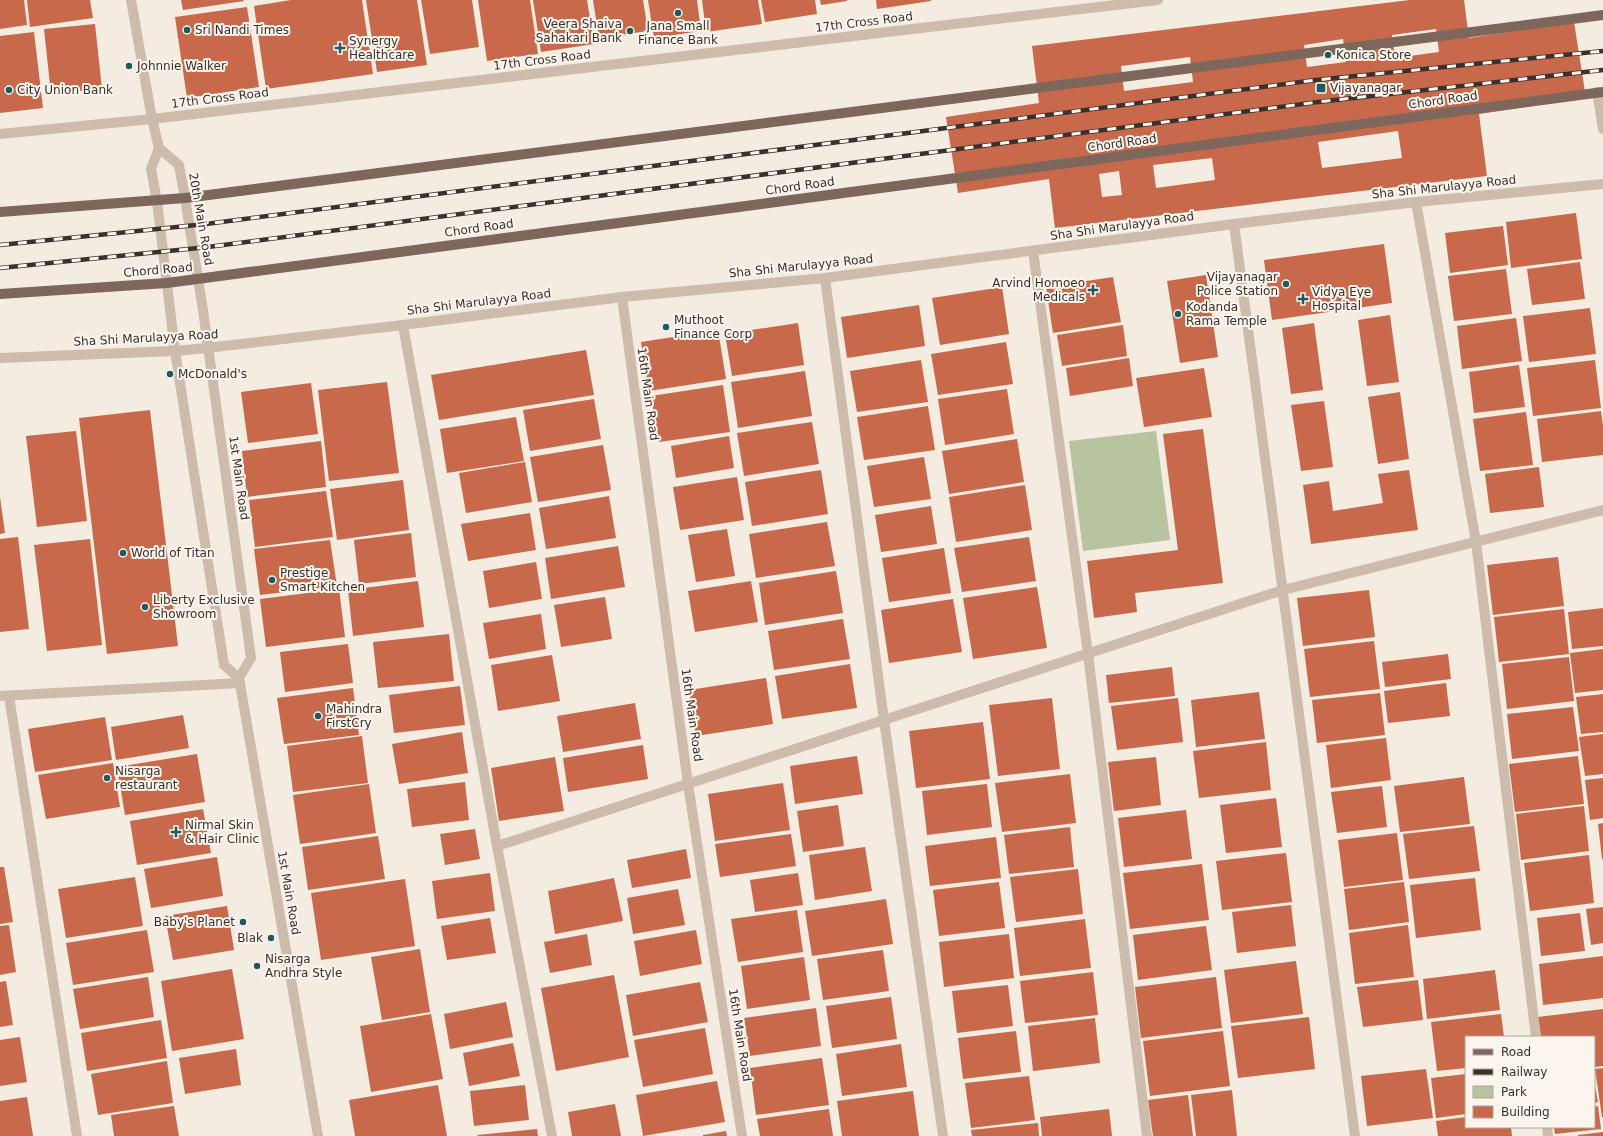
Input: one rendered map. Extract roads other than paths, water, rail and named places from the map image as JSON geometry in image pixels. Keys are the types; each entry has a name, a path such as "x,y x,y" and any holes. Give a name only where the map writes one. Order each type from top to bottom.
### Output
{"main road":[{"path":"0,212 185,198 1603,16"},
{"name":"Chord Road","path":"0,294 167,283 1600,92"}],"street":[{"path":"131,0 152,119 159,148 151,169 157,201 176,351 224,665 239,680"},
{"name":"17th Cross Road","path":"0,134 152,119 1158,0"},
{"path":"1600,92 1603,129"},
{"name":"20th Main Road","path":"159,148 178,165 198,279"},
{"name":"Sha Shi Marulayya Road","path":"0,358 176,351 207,348 622,297 825,278 1234,224 1416,202 1603,184"},
{"path":"1416,202 1476,542 1536,1036"},
{"path":"1234,224 1355,1136"},
{"path":"1033,251 1088,654 1147,1136"},
{"path":"825,278 884,720 943,1136"},
{"name":"1st Main Road","path":"198,279 251,658 239,680 318,1136"},
{"name":"16th Main Road","path":"622,297 688,784 742,1136"},
{"path":"403,325 497,846 552,1136"},
{"path":"497,846 1282,590 1603,510"},
{"path":"77,1136 4,696 239,680"}],"railway":[{"path":"0,245 206,224 1316,80 1603,51"},
{"path":"0,268 208,247 1318,102 1603,70"}],"place":[{"name":"Jana Small Finance Bank","path":"678,13"},
{"name":"Sri Nandi Times","path":"187,30"},
{"name":"Veera Shaiva Sahakari Bank","path":"630,31"},
{"name":"Synergy Healthcare","path":"340,48"},
{"name":"Konica Store","path":"1328,55"},
{"name":"Johnnie Walker","path":"129,66"},
{"name":"Vijayanagar","path":"1321,88"},
{"name":"City Union Bank","path":"9,90"},
{"name":"Vijayanagar Police Station","path":"1286,284"},
{"name":"Arvind Homoeo Medicals","path":"1093,290"},
{"name":"Vidya Eye Hospital","path":"1303,299"},
{"name":"Kodanda Rama Temple","path":"1178,314"},
{"name":"Muthoot Finance Corp","path":"666,327"},
{"name":"McDonald's","path":"170,374"},
{"name":"World of Titan","path":"123,553"},
{"name":"Prestige Smart Kitchen","path":"272,580"},
{"name":"Liberty Exclusive Showroom","path":"145,607"},
{"name":"Mahindra FirstCry","path":"318,716"},
{"name":"Nisarga restaurant","path":"107,778"},
{"name":"Nirmal Skin & Hair Clinic","path":"176,832"},
{"name":"Baby's Planet","path":"243,922"},
{"name":"Blak","path":"271,938"},
{"name":"Nisarga Andhra Style","path":"257,966"}]}
